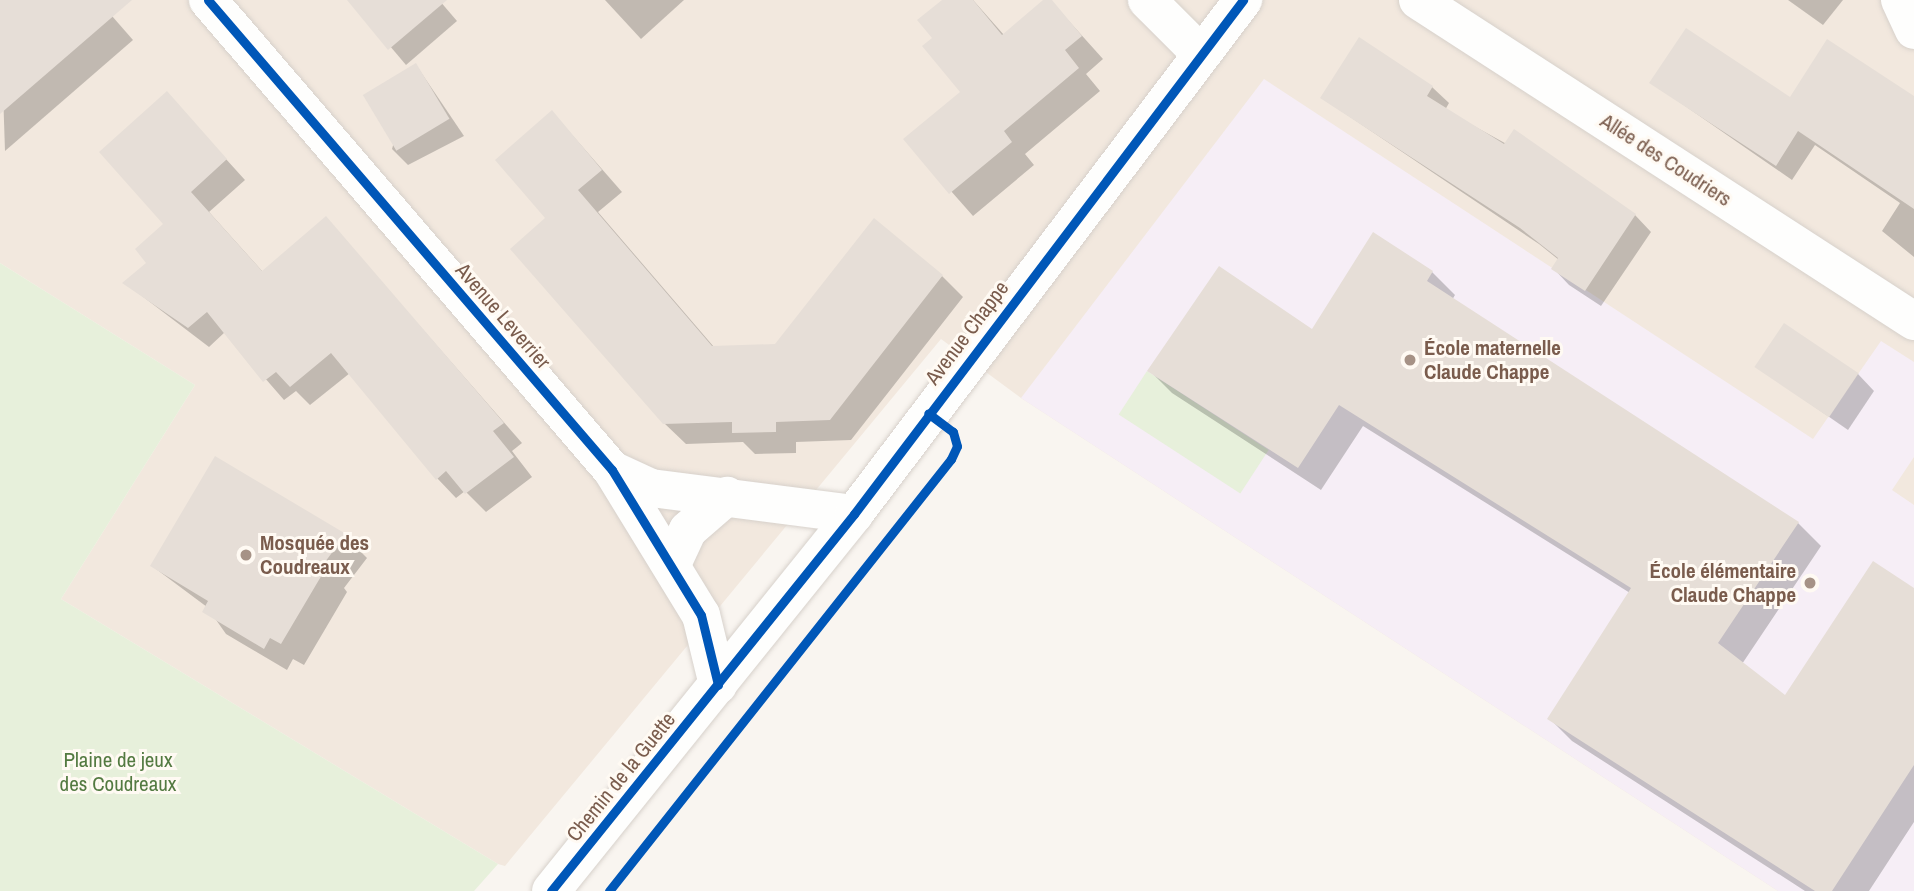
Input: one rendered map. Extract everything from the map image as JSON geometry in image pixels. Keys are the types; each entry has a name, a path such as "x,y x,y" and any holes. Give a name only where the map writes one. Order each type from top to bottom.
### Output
{"street":[{"name":"Avenue Leverrier","path":"208,0 612,470 673,562 701,615 718,685"},
{"path":"1147,0 1201,54"},
{"name":"Avenue Chappe","path":"718,685 854,514 1243,0"},
{"name":"Allée des Coudriers","path":"1418,0 1914,321"},
{"path":"1900,0 1914,30"},
{"name":"Avenue Leverrier","path":"612,470 651,488 854,514"},
{"path":"673,562 688,530 727,496"},
{"name":"Chemin de la Guette","path":"551,891 718,685"}],"shaded area":[{"path":"0,0 1914,0 1914,891 1778,891 1021,398 941,339 505,866 498,864 61,599 195,385 0,263"},
{"path":"1264,79 1813,439 1881,341 1914,362 1914,457 1892,490 1914,505 1914,891 1778,891 1021,398"}],"green space":[{"name":"Plaine de jeux des Coudreaux","path":"0,263 195,385 61,599 498,864 474,891 0,891"},
{"path":"1147,371 1269,450 1240,494 1119,415"}],"building":[{"path":"0,0 132,0 0,114"},
{"path":"347,0 447,0 388,50"},
{"path":"942,0 973,0 1002,35 1043,0 1052,0 1082,36 1065,50 1079,68 1004,131 1012,142 949,194 903,139 960,92 922,46 932,38 917,20"},
{"path":"1686,28 1790,97 1827,39 1914,96 1914,209 1798,131 1776,166 1649,83"},
{"path":"1359,37 1433,86 1427,96 1504,144 1514,129 1636,214 1585,291 1551,269 1558,258 1520,228 1320,98"},
{"path":"416,63 449,119 396,151 363,95"},
{"path":"167,91 227,159 191,192 262,271 326,216 504,423 493,431 514,457 465,494 446,471 436,480 331,353 290,387 276,372 263,382 207,312 188,328 122,283 146,263 135,249 163,224 99,152"},
{"path":"552,110 602,170 578,190 712,346 775,344 874,218 943,275 830,420 776,422 776,432 732,433 732,422 663,424 510,249 545,218 495,160"},
{"path":"1373,232 1433,271 1427,281 1799,522 1718,643 1785,695 1873,561 1914,588 1914,765 1832,891 1815,891 1547,719 1631,588 1339,405 1298,468 1147,371 1219,266 1312,329"},
{"path":"1784,323 1859,373 1829,417 1754,367"},
{"name":"Mosquée des Coudreaux","path":"215,456 346,534 322,566 326,568 281,644 270,638 264,649 202,612 208,601 150,566"}],"cycle path":[{"path":"208,0 612,470 701,615 718,685"},
{"path":"551,891 854,514 1243,0"},
{"path":"609,891 951,459 957,446 953,432 928,413"}],"place":[{"name":"École maternelle Claude Chappe","path":"1410,360"},
{"name":"Mosquée des Coudreaux","path":"246,555"},
{"name":"École élémentaire Claude Chappe","path":"1810,583"}]}
